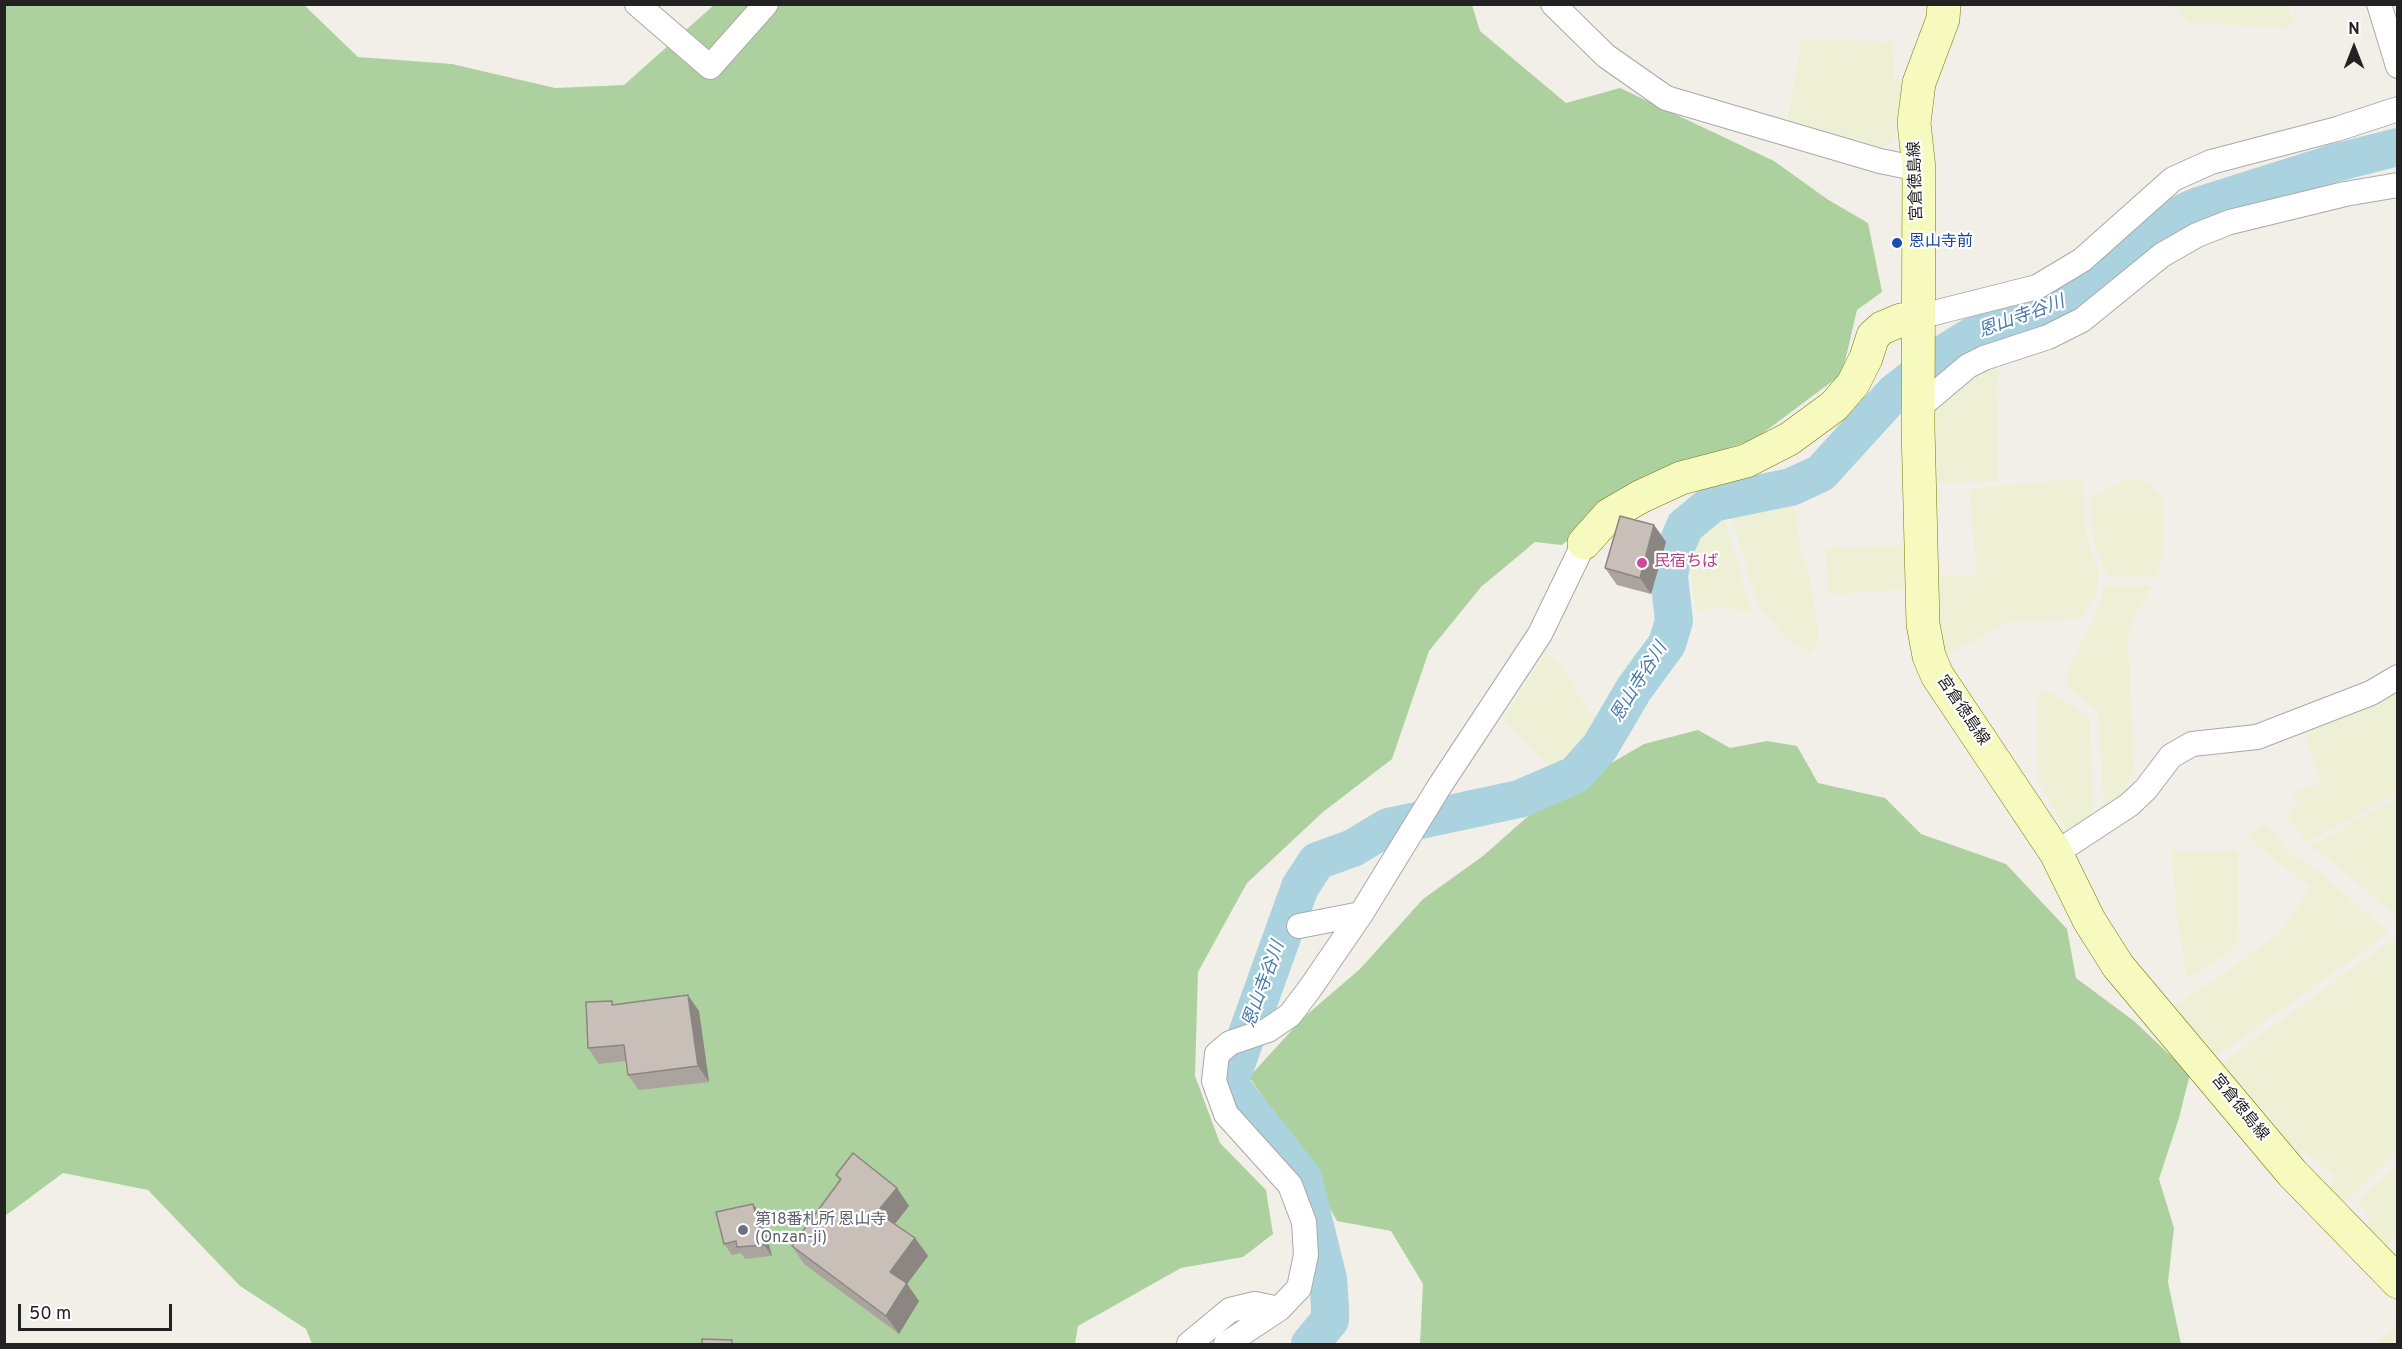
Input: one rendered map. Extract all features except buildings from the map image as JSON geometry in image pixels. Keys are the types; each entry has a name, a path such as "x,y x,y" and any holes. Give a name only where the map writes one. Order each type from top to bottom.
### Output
{"main road":[{"name":"宮倉徳島線","path":"1944,4 1943,19 1919,83 1914,123 1919,169 1917,402 1923,624 1929,656 1937,675 2056,853 2089,920 2118,966 2292,1173 2397,1282"},
{"path":"1584,543 1610,515 1640,497 1681,477 1746,461 1789,439 1834,406 1853,384 1866,358 1873,336 1882,328 1901,320 1918,331"}],"street":[{"path":"637,4 710,67 766,4"},
{"path":"1553,4 1606,56 1666,98 1836,148 1919,169"},
{"path":"2379,4 2397,66"},
{"path":"1918,331 2037,287 2082,260 2173,179 2211,162 2337,129 2397,109"},
{"path":"1917,402 1983,358 2048,337 2082,320 2162,255 2197,235 2241,219 2345,194 2397,185"},
{"path":"1226,1344 1280,1309 1299,1288 1306,1255 1304,1222 1290,1185 1226,1113 1214,1081 1217,1054 1230,1043 1268,1030 1290,1015 1361,914 1439,787 1540,634 1584,543"},
{"path":"2056,853 2129,805 2146,789 2171,756 2192,744 2257,736 2340,706 2397,677"},
{"path":"1299,926 1361,914"},
{"path":"1189,1344 1230,1310 1255,1304 1280,1309"}],"green space":[{"path":"5,5 304,5 358,57 452,64 555,88 624,85 714,5 1472,5 1480,31 1566,103 1620,88 1774,161 1827,199 1868,223 1882,292 1857,310 1842,374 1755,439 1637,480 1562,545 1535,542 1481,587 1429,651 1392,759 1323,812 1247,883 1198,972 1195,1076 1220,1143 1266,1190 1273,1234 1243,1257 1181,1268 1078,1326 1075,1344 312,1344 306,1329 240,1286 148,1190 63,1173 5,1216"},
{"path":"2288,5 2293,23 2285,28 2188,23 2178,9 2168,6"},
{"path":"1802,38 1893,42 1894,78 1902,84 1894,140 1883,148 1787,121"},
{"path":"1948,342 1997,352 1998,481 1928,484 1926,362 1936,349"},
{"path":"2083,478 2088,544 2099,572 2096,596 2080,619 2011,622 1944,656 1931,578 1977,574 1969,489"},
{"path":"2130,478 2151,485 2163,497 2163,557 2155,577 2107,576 2093,539 2091,497"},
{"path":"1794,506 1802,556 1808,566 1819,637 1811,654 1787,639 1772,620 1760,610 1730,514"},
{"path":"1724,519 1752,612 1718,606 1697,612 1688,563 1699,538"},
{"path":"1908,545 1912,589 1829,595 1825,548"},
{"path":"2104,586 2152,586 2136,614 2128,636 2134,772 2123,794 2104,808 2098,712 2068,688 2068,670 2099,608"},
{"path":"1546,652 1562,666 1581,700 1599,722 1558,775 1503,720"},
{"path":"2049,691 2090,717 2093,814 2068,832 2037,778 2037,694"},
{"path":"2397,691 2397,794 2307,842 2287,817 2298,804 2293,792 2321,784 2304,729 2370,706"},
{"path":"1698,730 1730,748 1767,741 1797,746 1818,783 1885,798 1921,834 2006,864 2067,929 2076,978 2134,1021 2190,1074 2179,1118 2159,1179 2174,1228 2168,1282 2181,1344 1420,1344 1423,1284 1391,1231 1337,1221 1283,1125 1249,1077 1303,1018 1360,969 1423,899 1483,856 1543,803 1644,744"},
{"path":"2397,798 2397,917 2328,858 2310,846"},
{"path":"2264,823 2275,833 2286,851 2318,871 2389,933 2215,1057 2169,1009 2222,975 2282,930 2311,888 2247,837"},
{"path":"2238,851 2239,940 2224,956 2187,977 2177,917 2172,852"},
{"path":"2394,938 2397,939 2397,1152 2340,1207 2324,1193 2336,1177 2305,1152 2294,1159 2286,1150 2279,1131 2266,1111 2243,1095 2219,1065"},
{"path":"2397,1164 2397,1235 2383,1249 2368,1234 2368,1217 2358,1202"},
{"path":"2397,1325 2397,1344 2376,1344"}],"waterway":[{"name":"恩山寺谷川","path":"1310,1344 1330,1320 1330,1308 1328,1279 1303,1178 1229,1084 1300,887 1317,861 1353,848 1388,827 1519,799 1575,775 1600,747 1634,689 1667,644 1674,621 1669,576 1673,554 1685,526 1713,503 1791,487 1821,473 1894,393 1945,353 1979,332 2073,299 2159,224 2198,206 2331,164 2398,147"}],"place":[{"name":"恩山寺前","path":"1897,243"},
{"name":"民宿ちば","path":"1642,563"},
{"name":"第18番札所 恩山寺 (Onzan-ji)","path":"743,1230"}]}
